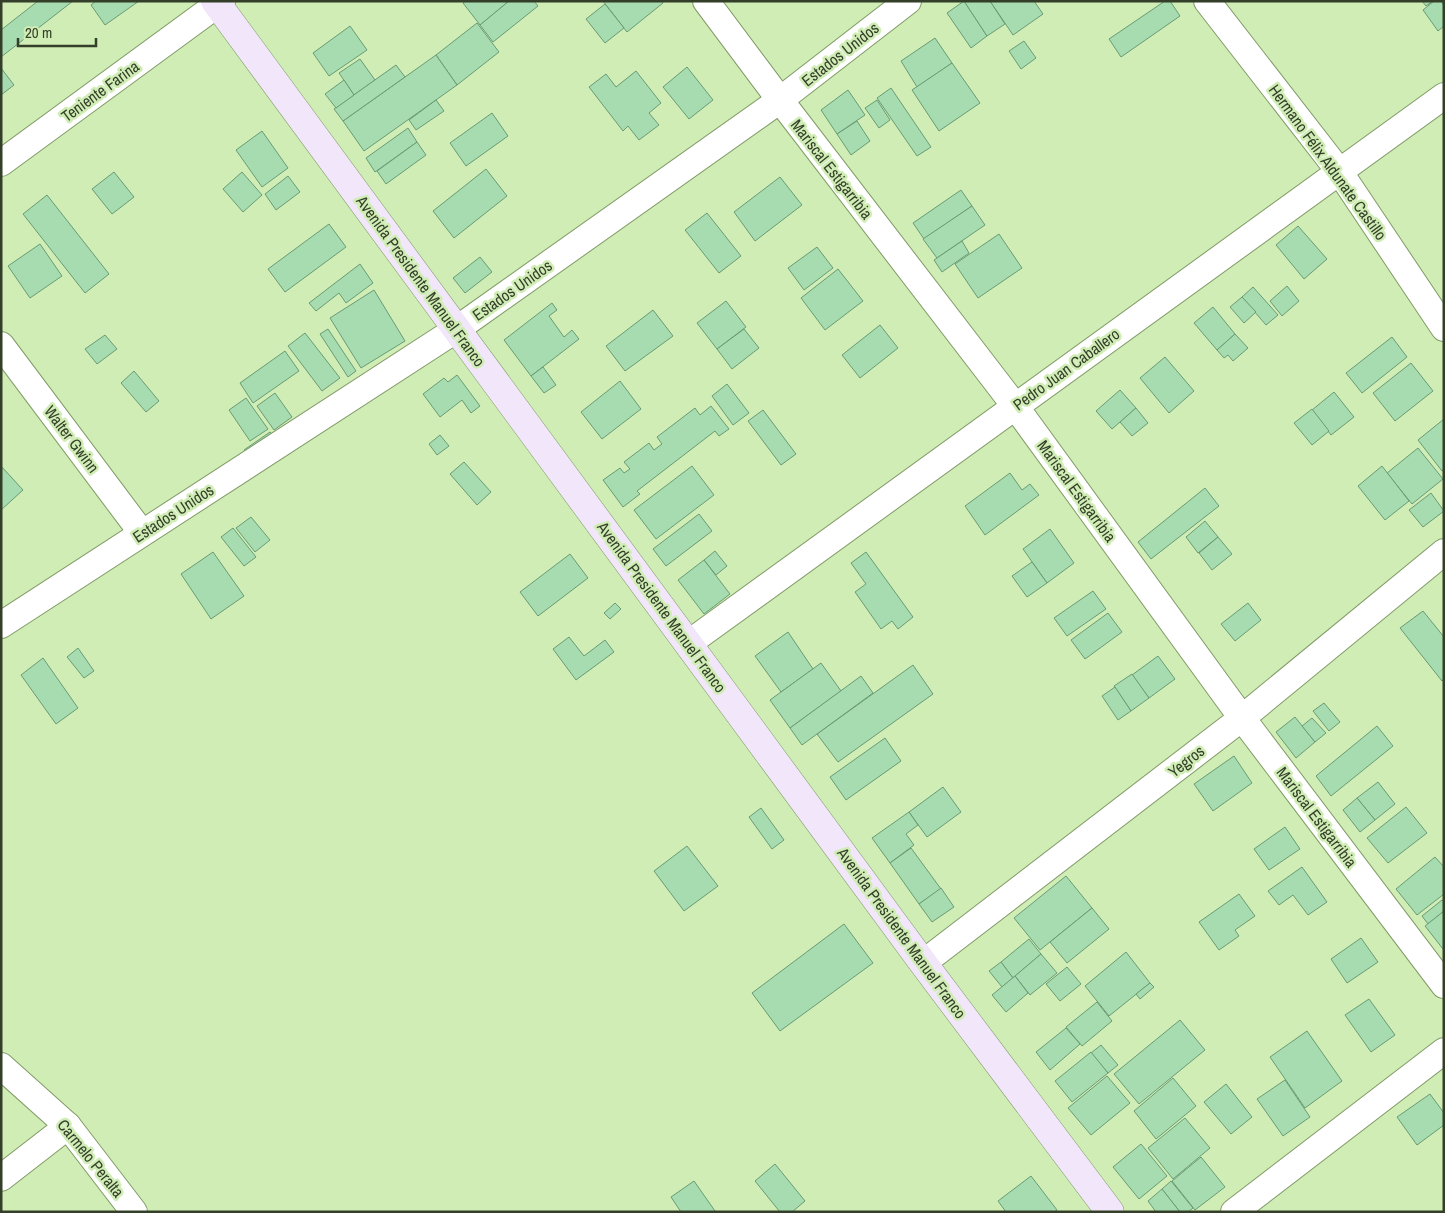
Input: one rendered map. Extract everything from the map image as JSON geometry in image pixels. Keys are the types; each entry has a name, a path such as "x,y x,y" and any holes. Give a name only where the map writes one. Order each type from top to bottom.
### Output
{"main road":[{"name":"Avenida Presidente Manuel Franco","path":"218,2 923,963 1110,1212"}],"street":[{"name":"Mariscal Estigarribia","path":"706,1 1015,406 1242,718 1444,985"},
{"name":"Estados Unidos","path":"1,625 457,329 780,100 908,1"},
{"name":"Hermano Félix Aldunate Castillo","path":"1207,1 1339,171 1444,328"},
{"name":"Teniente Farina","path":"1,163 218,2"},
{"name":"Pedro Juan Caballero","path":"689,643 1444,96"},
{"name":"Walter Gwinn","path":"1,345 142,533"},
{"name":"Yegros","path":"923,963 1242,718 1444,552"},
{"path":"1234,1212 1444,1050"},
{"name":"Carmelo Peralta","path":"1,1066 68,1126 134,1212"},
{"path":"1,1178 68,1126"}],"building":[{"path":"38,1 73,1 1,57 1,30"},
{"path":"96,1 139,1 105,25 91,5"},
{"path":"466,1 509,1 480,25 463,3"},
{"path":"509,1 534,1 538,6 493,42 480,25"},
{"path":"603,1 662,1 663,3 627,32"},
{"path":"964,1 987,36 971,48 947,13"},
{"path":"964,1 990,1 1005,24 987,36"},
{"path":"990,1 1034,1 1043,14 1013,35"},
{"path":"1165,1 1170,1 1180,16 1121,57 1109,39"},
{"path":"1422,1 1433,1 1426,6"},
{"path":"1434,1 1441,1 1444,6 1444,26 1438,31 1423,10"},
{"path":"605,4 624,28 605,43 586,19"},
{"path":"477,23 499,52 457,85 436,55"},
{"path":"350,26 367,50 329,76 313,53"},
{"path":"935,38 952,63 917,87 901,61"},
{"path":"1024,41 1036,58 1021,69 1009,51"},
{"path":"436,55 457,85 364,151 343,121"},
{"path":"360,59 375,80 354,95 339,73"},
{"path":"952,63 980,103 939,131 912,90"},
{"path":"396,65 405,77 343,121 334,109"},
{"path":"687,67 713,100 689,119 663,87"},
{"path":"1,68 14,85 1,95"},
{"path":"636,71 661,103 649,113 659,125 639,140 628,126 623,131 589,87 606,74 616,87"},
{"path":"344,80 354,95 336,108 325,94"},
{"path":"891,88 931,147 917,156 877,98"},
{"path":"848,90 865,115 837,134 821,110"},
{"path":"436,100 444,111 416,130 409,120"},
{"path":"877,100 890,120 879,128 865,108"},
{"path":"492,113 508,136 466,166 450,143"},
{"path":"857,121 870,141 851,155 837,134"},
{"path":"408,128 417,142 375,172 366,158"},
{"path":"262,131 288,168 262,187 236,150"},
{"path":"417,142 426,155 386,184 377,171"},
{"path":"486,169 507,196 454,238 433,211"},
{"path":"114,172 134,197 112,214 92,189"},
{"path":"242,172 262,195 243,212 223,189"},
{"path":"288,176 300,192 276,210 265,194"},
{"path":"780,177 802,205 755,241 734,212"},
{"path":"961,190 972,206 924,239 913,223"},
{"path":"47,195 109,274 85,293 23,214"},
{"path":"972,206 985,225 937,258 923,239"},
{"path":"707,213 741,256 719,273 685,230"},
{"path":"329,224 346,247 285,292 268,269"},
{"path":"1298,226 1327,259 1304,279 1276,245"},
{"path":"999,234 1022,268 978,298 955,264"},
{"path":"962,241 969,253 942,272 934,260"},
{"path":"40,244 62,276 30,298 8,266"},
{"path":"817,247 833,268 804,290 788,268"},
{"path":"480,257 492,272 465,293 453,278"},
{"path":"360,264 373,283 346,303 339,293 316,311 309,303"},
{"path":"838,269 863,301 825,330 801,298"},
{"path":"1287,286 1299,301 1282,316 1270,301"},
{"path":"1253,287 1278,315 1266,325 1242,297"},
{"path":"374,290 405,341 361,368 330,318"},
{"path":"1242,297 1256,312 1244,323 1230,307"},
{"path":"726,301 746,327 717,349 697,323"},
{"path":"552,303 557,310 549,316 564,337 572,330 579,339 531,376 504,340"},
{"path":"1213,307 1235,334 1217,350 1194,323"},
{"path":"653,310 673,336 625,371 606,346"},
{"path":"880,325 898,348 860,378 842,355"},
{"path":"328,329 356,371 348,377 320,334"},
{"path":"744,329 759,348 732,369 717,349"},
{"path":"305,333 340,378 322,391 288,346"},
{"path":"1235,334 1248,348 1233,361 1228,355 1224,358 1217,350"},
{"path":"105,335 117,349 97,364 85,349"},
{"path":"1392,337 1407,357 1362,393 1346,373"},
{"path":"285,351 299,371 253,403 240,383"},
{"path":"1165,357 1194,391 1169,413 1140,378"},
{"path":"1411,363 1433,391 1395,421 1373,393"},
{"path":"543,367 556,385 544,393 531,376"},
{"path":"134,371 159,401 146,412 121,383"},
{"path":"457,375 480,406 471,413 462,400 440,417 423,394 444,378 448,382"},
{"path":"620,381 641,409 602,439 581,412"},
{"path":"727,384 749,413 733,425 712,396"},
{"path":"1120,390 1136,408 1112,429 1096,411"},
{"path":"1334,392 1354,417 1331,435 1312,410"},
{"path":"275,393 292,417 274,430 257,406"},
{"path":"246,398 268,429 250,441 229,410"},
{"path":"711,406 729,429 719,436 715,431 637,491 640,494 623,507 603,480 620,468 624,473 630,469 624,462 649,443 654,450 662,444 657,437 695,408 700,415"},
{"path":"1136,408 1148,423 1132,436 1120,422"},
{"path":"1312,409 1329,431 1312,445 1294,423"},
{"path":"763,410 796,454 781,465 748,421"},
{"path":"1444,419 1444,470 1442,471 1418,440"},
{"path":"270,432 276,440 251,458 244,450"},
{"path":"440,435 449,446 437,455 429,444"},
{"path":"1418,448 1443,479 1412,504 1387,473"},
{"path":"464,462 491,492 477,505 450,474"},
{"path":"1,466 23,490 1,510"},
{"path":"692,466 714,495 656,539 634,510"},
{"path":"1382,466 1409,501 1385,520 1358,486"},
{"path":"1010,473 1022,490 1030,484 1039,495 985,535 965,506"},
{"path":"1205,488 1219,506 1151,559 1138,542"},
{"path":"1431,493 1444,511 1423,527 1409,510"},
{"path":"699,514 712,531 666,566 653,549"},
{"path":"251,517 270,540 255,552 236,528"},
{"path":"1205,521 1218,537 1198,553 1186,537"},
{"path":"233,528 256,557 244,566 221,537"},
{"path":"1050,529 1074,563 1047,583 1023,549"},
{"path":"1218,537 1232,554 1212,570 1199,553"},
{"path":"715,551 727,566 716,575 704,560"},
{"path":"213,552 244,596 211,619 181,574"},
{"path":"866,552 913,617 898,629 892,621 881,629 855,592 866,584 851,563"},
{"path":"570,554 588,578 538,616 520,592"},
{"path":"704,560 730,594 704,614 678,580"},
{"path":"1032,562 1047,583 1027,597 1012,576"},
{"path":"1093,591 1106,609 1067,636 1054,618"},
{"path":"615,603 621,609 610,619 604,613"},
{"path":"1248,603 1261,620 1235,641 1221,624"},
{"path":"1423,611 1444,637 1444,679 1442,681 1400,628"},
{"path":"1108,613 1122,632 1085,659 1071,640"},
{"path":"788,632 813,669 781,692 755,656"},
{"path":"569,637 584,656 605,640 614,652 576,680 553,649"},
{"path":"78,648 94,671 84,678 67,657"},
{"path":"1158,656 1175,679 1149,698 1132,675"},
{"path":"43,658 78,708 56,724 21,675"},
{"path":"821,663 841,691 790,728 770,700"},
{"path":"913,665 933,694 838,762 817,734"},
{"path":"1132,674 1149,698 1131,711 1114,686"},
{"path":"861,676 873,693 802,745 790,728"},
{"path":"1115,687 1131,711 1118,720 1102,696"},
{"path":"1324,703 1340,722 1329,731 1313,711"},
{"path":"1295,717 1315,742 1296,758 1276,732"},
{"path":"1312,718 1326,733 1315,742 1302,726"},
{"path":"1377,726 1393,746 1331,796 1316,776"},
{"path":"885,738 901,761 846,800 830,777"},
{"path":"1234,756 1252,783 1213,811 1194,784"},
{"path":"1378,782 1395,804 1375,820 1357,798"},
{"path":"943,787 961,812 927,837 909,812"},
{"path":"1357,798 1375,820 1360,832 1343,810"},
{"path":"1406,807 1427,833 1388,863 1367,838"},
{"path":"761,808 784,840 772,849 749,817"},
{"path":"909,812 918,825 906,834 914,845 890,863 872,838"},
{"path":"1285,827 1300,849 1269,870 1254,849"},
{"path":"687,846 718,886 684,911 654,871"},
{"path":"911,848 941,889 919,904 890,863"},
{"path":"1435,857 1444,867 1444,894 1417,915 1396,889"},
{"path":"1302,867 1327,902 1308,915 1293,895 1279,905 1268,891"},
{"path":"1066,876 1092,908 1040,950 1014,918"},
{"path":"941,888 954,907 932,922 919,904"},
{"path":"1239,894 1255,916 1235,930 1239,936 1219,950 1199,922"},
{"path":"1442,900 1444,902 1444,911 1428,924 1422,916"},
{"path":"1092,908 1109,929 1067,963 1050,942"},
{"path":"1444,911 1444,949 1443,949 1425,926"},
{"path":"844,924 873,963 780,1031 752,993"},
{"path":"1361,938 1378,962 1347,983 1331,959"},
{"path":"1029,939 1041,954 1013,978 1001,962"},
{"path":"1126,952 1150,983 1109,1016 1085,986"},
{"path":"1041,954 1057,973 1030,995 1015,976"},
{"path":"1001,962 1013,978 1002,987 989,971"},
{"path":"1067,967 1081,984 1060,1001 1046,984"},
{"path":"1015,976 1028,993 1006,1012 992,995"},
{"path":"1150,983 1154,987 1140,999 1136,994"},
{"path":"1369,999 1395,1035 1371,1052 1345,1015"},
{"path":"1097,1002 1112,1021 1082,1046 1066,1027"},
{"path":"1180,1020 1205,1050 1139,1104 1114,1074"},
{"path":"1066,1028 1080,1044 1050,1070 1036,1052"},
{"path":"1307,1031 1342,1081 1305,1108 1270,1057"},
{"path":"1101,1045 1118,1065 1108,1073 1091,1053"},
{"path":"1091,1052 1108,1073 1072,1102 1055,1081"},
{"path":"1107,1076 1130,1103 1091,1135 1068,1108"},
{"path":"1173,1078 1196,1106 1156,1139 1134,1111"},
{"path":"1285,1080 1310,1117 1283,1136 1257,1099"},
{"path":"1226,1084 1252,1117 1231,1134 1204,1102"},
{"path":"1430,1094 1444,1113 1444,1125 1417,1145 1397,1117"},
{"path":"1185,1118 1210,1148 1173,1179 1148,1148"},
{"path":"1141,1144 1167,1176 1139,1199 1113,1167"},
{"path":"1201,1157 1225,1187 1195,1210 1172,1181"},
{"path":"775,1164 805,1201 792,1212 780,1212 755,1181"},
{"path":"1031,1176 1057,1210 1054,1212 1006,1212 998,1201"},
{"path":"694,1181 715,1211 681,1212 671,1197"},
{"path":"1171,1181 1193,1208 1188,1212 1180,1212 1162,1189"},
{"path":"1162,1189 1180,1212 1156,1212 1148,1201"}]}
